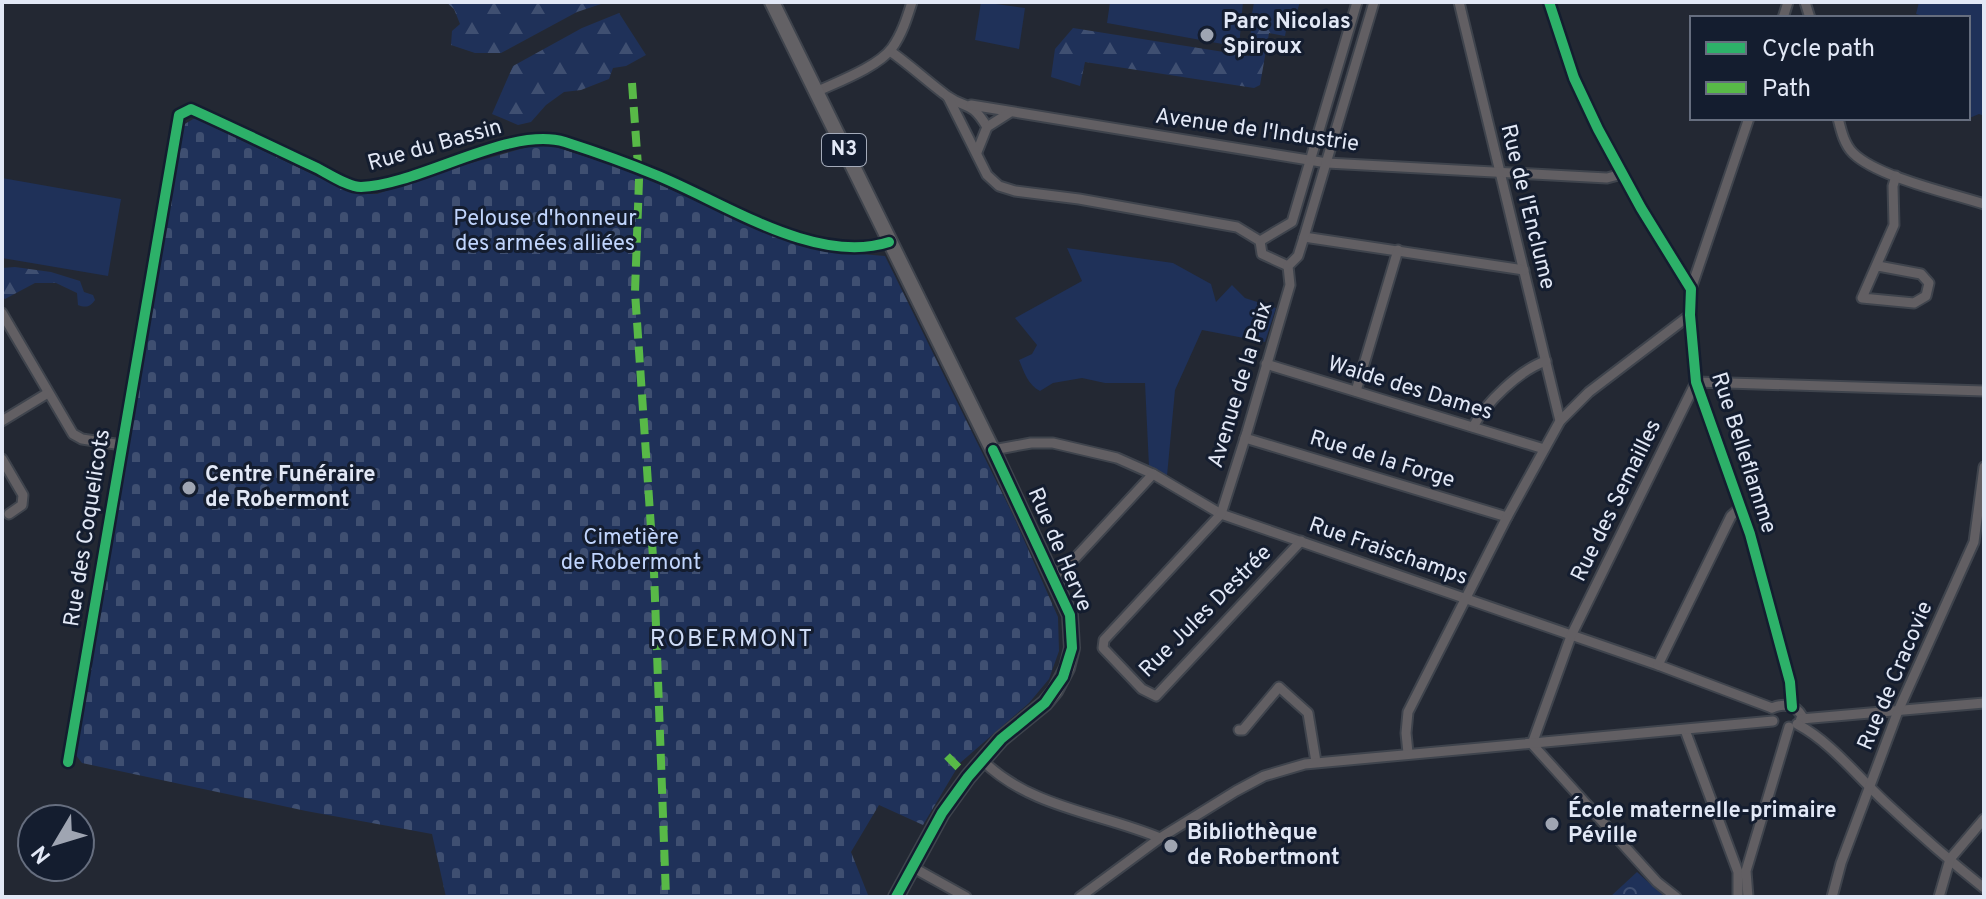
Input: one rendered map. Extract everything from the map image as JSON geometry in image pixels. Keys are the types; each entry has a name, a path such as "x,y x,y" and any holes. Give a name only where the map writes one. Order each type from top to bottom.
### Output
{"main road":[{"name":"Rue de Herve","path":"772,2 993,450 1070,615 1072,648 1067,668 1045,703 1001,739 942,813 896,897"}],"street":[{"path":"816,92 867,67 890,51 902,31 912,2"},
{"path":"1260,241 1292,222 1357,2"},
{"name":"Avenue de la Paix","path":"1221,514 1290,285 1288,266 1298,256 1374,2"},
{"name":"Rue de l'Enclume","path":"1459,2 1560,421"},
{"path":"1549,2 1574,78 1622,174 1691,289"},
{"path":"1349,30 1365,34"},
{"path":"1344,44 1360,50"},
{"path":"890,51 948,97 987,175 1005,189 1237,227 1260,241 1262,254 1288,266"},
{"name":"Avenue de l'Industrie","path":"948,97 1009,113 1327,163 1607,178 1622,174"},
{"path":"971,105 987,127"},
{"name":"Rue du Bassin","path":"145,301 179,115 191,109 357,187 390,183 486,151 542,138 562,141 657,175 774,229 816,244 870,247 889,242"},
{"path":"977,152 987,127 1009,113"},
{"name":"Rue Belleflamme","path":"1748,120 1691,289 1690,315 1696,382 1741,507 1790,682 1792,707"},
{"path":"1839,120 1851,151 1866,163 1896,176 1984,204"},
{"path":"1878,266 1921,274 1929,283 1926,296 1914,303 1862,298 1895,221 1892,194 1896,176"},
{"path":"1304,237 1524,270"},
{"path":"1356,391 1398,250"},
{"name":"Rue des Coquelicots","path":"68,762 145,301"},
{"path":"2,313 73,434 82,439 122,445"},
{"path":"1408,753 1408,712 1507,517 1560,421 1589,392 1690,315"},
{"path":"1473,427 1480,413 1531,366 1546,361"},
{"name":"Waide des Dames","path":"1266,364 1544,449"},
{"path":"1696,382 1984,391"},
{"name":"Rue des Semailles","path":"1532,744 1571,636 1696,382"},
{"path":"2,421 48,393"},
{"name":"Rue de la Forge","path":"1245,438 1507,517"},
{"name":"Rue Fraischamps","path":"993,450 1031,443 1053,443 1117,458 1153,474 1221,514 1658,665 1772,708"},
{"path":"2,459 23,495 22,505 9,514"},
{"name":"Rue de Cracovie","path":"1832,897 1841,863 1898,711 1974,542 1984,467"},
{"path":"1052,577 1066,568 1153,474"},
{"path":"1658,665 1731,516 1741,507"},
{"name":"Rue Jules Destrée","path":"1221,514 1104,640 1103,648 1142,689 1156,696 1301,541"},
{"path":"1239,730 1243,730 1279,687 1308,713 1316,762"},
{"path":"1080,897 1160,838 1264,776 1316,762 1773,721 1796,723 1984,703"},
{"path":"1738,897 1742,872 1798,710 1786,705 1772,708 1769,714 1773,721"},
{"path":"1796,723 1817,737 1984,888"},
{"path":"1685,730 1742,872 1748,897"},
{"path":"1532,744 1646,871 1676,897"},
{"path":"982,760 997,773 1058,807 1160,838"},
{"path":"1939,897 1950,859 1984,819"},
{"path":"912,867 966,897"}],"green space":[{"path":"446,2 607,2 577,12 501,53 475,53 451,45 452,31 460,24 454,9"},
{"path":"981,2 1025,8 1019,49 975,40"},
{"name":"Parc Nicolas Spiroux","path":"1110,2 1243,2 1239,47 1107,23"},
{"path":"1254,2 1300,2 1292,28 1252,14"},
{"path":"1919,2 1984,2 1984,116 1979,114 1970,118 1970,16 1916,14"},
{"path":"619,13 646,55 626,66 613,68 609,79 581,90 564,92 546,105 531,122 518,125 492,114 513,66 582,28"},
{"path":"1252,14 1287,25 1285,36 1269,33 1260,85 1254,88 1085,62 1080,86 1051,77 1055,49 1073,28 1249,56"},
{"name":"Cimetière de Robermont","path":"195,118 339,187 364,194 377,194 535,145 550,145 630,171 776,237 836,252 885,256 1013,515 1058,617 1059,651 1049,679 1029,703 960,763 923,825 879,805 851,852 868,895 446,897 432,834 306,811 82,763 75,754 183,125"},
{"path":"2,178 121,199 108,276 2,258"},
{"path":"1067,248 1173,263 1211,284 1216,302 1232,285 1245,298 1276,308 1265,342 1202,330 1175,390 1167,476 1149,467 1145,383 1105,383 1082,378 1053,383 1040,391 1029,382 1019,360 1032,354 1037,345 1015,318 1082,281"},
{"path":"2,268 51,272 80,281 84,292 93,295 95,300 88,306 78,305 77,293 56,283 35,283 5,299 2,297"},
{"path":"1637,872 1665,897 1610,897"}],"marked path":[{"path":"632,83 639,180 635,292 654,572 666,897"},
{"path":"947,756 968,777"}],"cycle path":[{"path":"1549,2 1574,78 1598,129 1641,208 1691,289 1696,382 1750,534 1790,682 1792,707"},
{"path":"68,762 179,115 191,109 345,183 361,187 410,177 518,142 543,139 565,142 656,175 770,228 801,238 831,245 861,247 889,242"},
{"path":"896,897 942,813 1001,739 1045,703 1063,677 1072,648 1070,615 993,450"}],"place":[{"name":"Parc Nicolas Spiroux","path":"1207,35"},
{"name":"Centre Funéraire de Robermont","path":"189,488"},
{"name":"École maternelle-primaire Péville","path":"1552,824"},
{"name":"Bibliothèque de Robertmont","path":"1171,846"}],"district":[{"name":"ROBERMONT","path":"732,640"}],"park label":[{"name":"Pelouse d'honneur des armées alliées","path":"545,232"}]}
